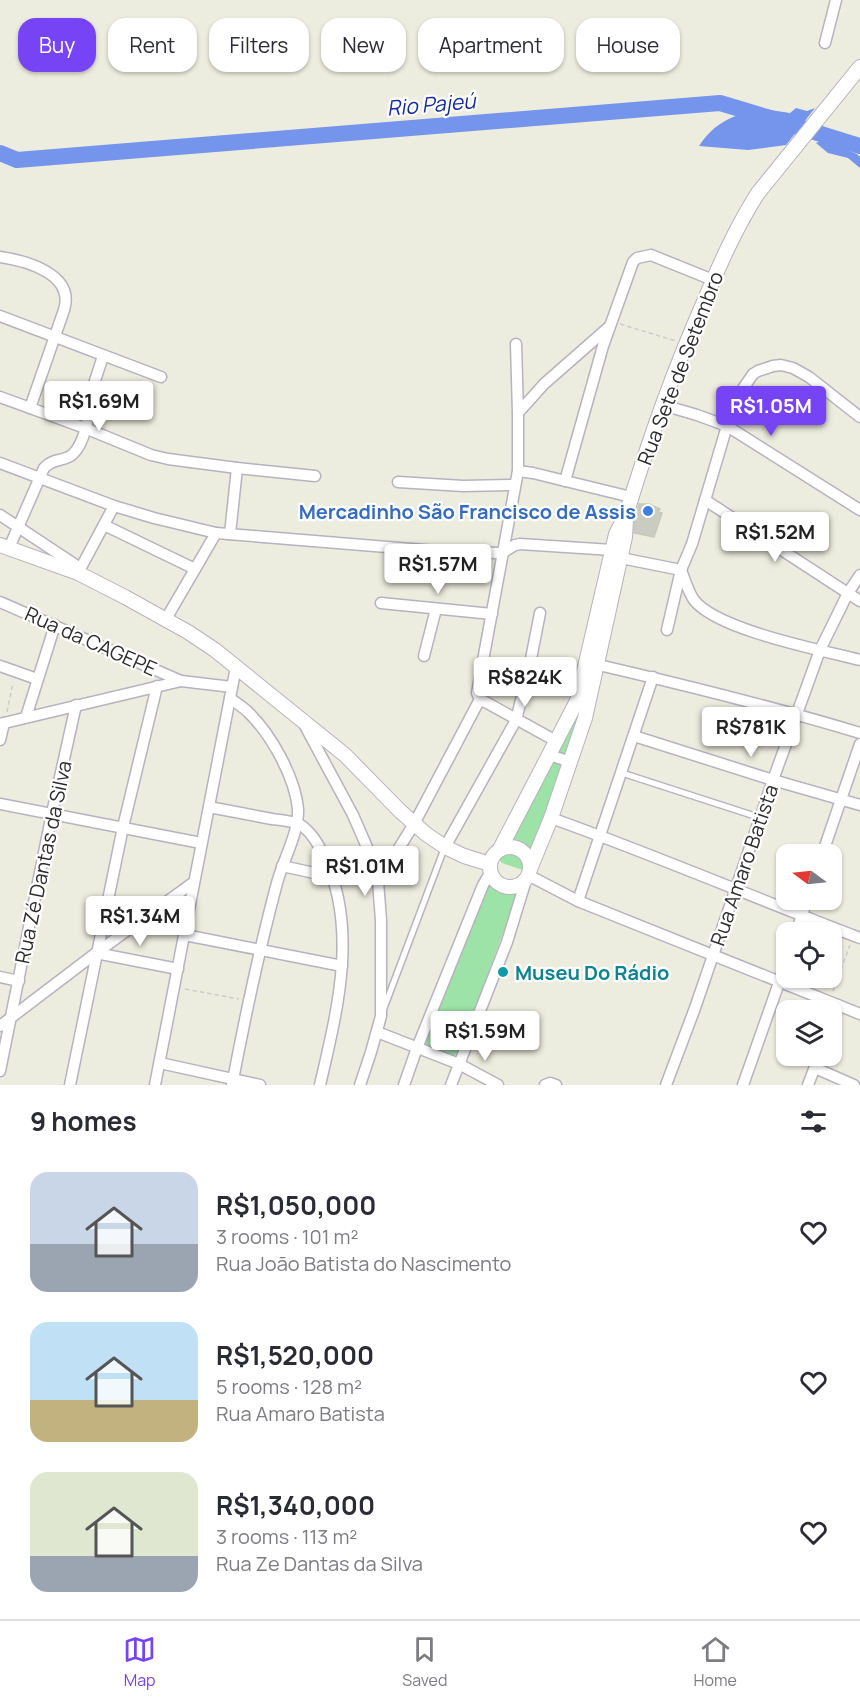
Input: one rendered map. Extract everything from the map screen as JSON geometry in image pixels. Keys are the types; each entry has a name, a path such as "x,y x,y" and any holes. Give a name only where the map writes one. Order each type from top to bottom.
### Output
{"street":[{"path":"825,43 836,0"},
{"name":"Rua Sete de Setembro","path":"528,875 571,762 616,554 625,537 626,515 631,497 686,344 713,280 747,210 860,67"},
{"path":"565,481 610,324 633,262 637,258 651,255 713,280"},
{"path":"0,257 49,272 65,291 66,303 30,408"},
{"path":"0,316 161,377"},
{"path":"518,413 544,384 610,324"},
{"path":"516,344 518,471 477,693 480,699 556,741"},
{"path":"79,570 4,546 19,526 48,464 51,461 66,458 78,446 85,428 103,356"},
{"path":"667,630 681,570 692,544 727,426 740,393 753,374 781,365 794,368 860,417"},
{"path":"0,397 150,455 237,468 315,476"},
{"path":"663,405 727,426 860,510"},
{"path":"0,463 114,506 216,533 448,552 502,553 520,544 616,554 681,570"},
{"path":"230,534 237,468"},
{"path":"518,471 631,497"},
{"path":"398,482 463,486 514,485"},
{"path":"705,500 860,601"},
{"path":"79,570 114,506"},
{"path":"0,515 19,526 79,570 166,619 215,650 345,755 426,834 445,847 490,868 494,881 501,886 510,888 519,886 528,875"},
{"path":"104,525 195,569"},
{"path":"166,619 216,533"},
{"path":"681,570 693,599 724,622 860,660"},
{"name":"Rua Amaro Batista","path":"666,1085 761,818 772,780 820,650 848,593 860,575"},
{"name":"Rua da CAGEPE","path":"0,602 181,681"},
{"path":"381,603 492,614"},
{"path":"424,656 436,609"},
{"path":"445,847 516,720 540,613"},
{"path":"26,717 55,625"},
{"path":"592,664 653,677 797,714 860,733"},
{"path":"0,666 37,679"},
{"path":"155,1085 236,667"},
{"path":"578,901 653,677"},
{"path":"0,740 2,724 181,681 231,693 259,724 283,762 295,795 298,824 282,866 259,950 233,1082"},
{"path":"70,1085 123,827 157,686"},
{"name":"Rua Sete de Setembro","path":"500,849 577,701 585,696"},
{"path":"378,882 414,824 480,699"},
{"name":"Rua Zé Dantas da Silva","path":"0,1071 76,705"},
{"path":"302,721 353,815 373,861 378,882 381,920 381,1017 360,1085"},
{"path":"634,736 860,805"},
{"path":"826,844 860,744"},
{"path":"549,754 571,762"},
{"path":"0,804 201,843"},
{"path":"209,807 298,824 314,838 333,877 339,897 343,926 342,966 334,1024 320,1085"},
{"path":"551,818 857,937"},
{"path":"404,1085 490,868 493,855 500,849 509,847 518,849 530,862 528,875 507,942 451,1085"},
{"path":"282,866 333,877"},
{"path":"528,875 578,901 776,980"},
{"path":"0,1026 194,882"},
{"path":"799,922 803,910"},
{"path":"185,935 342,966"},
{"path":"96,953 178,969"},
{"path":"0,977 19,981"},
{"path":"743,1085 778,988"},
{"path":"795,988 825,1000"},
{"path":"842,1007 860,1014"},
{"path":"377,1032 459,1064 498,1085"},
{"path":"160,1063 233,1082 260,1085"},
{"path":"808,1085 815,1068 854,1085"},
{"path":"545,1085 550,1083 556,1085"}],"lane":[{"path":"622,773 761,818"},
{"path":"381,1017 445,847"}],"path":[{"path":"610,324 686,344"},
{"path":"2,724 16,672"},
{"path":"834,1000 857,937"},
{"path":"175,987 250,1001"}],"green space":[{"path":"582,700 586,700 528,867 523,870 502,863 498,858"},
{"path":"495,876 517,883 519,889 462,1045 453,1056 444,1055 424,1044 490,878"}],"water":[{"path":"757,108 790,113 796,108 807,111 815,108 786,145 748,150 699,146 718,126 731,118"},
{"path":"822,140 857,154 860,157 860,168 848,158 828,153 816,143"}],"building":[{"path":"639,504 649,504 660,509 658,512 662,513 654,537 634,533"}],"waterway":[{"name":"Rio Pajeú","path":"0,153 17,160 720,103 770,118"},
{"name":"Rio Pajeú","path":"795,126 860,146"}],"place":[{"name":"Mercadinho São Francisco de Assis","path":"648,511"},
{"name":"Museu Do Rádio","path":"503,972"}]}
